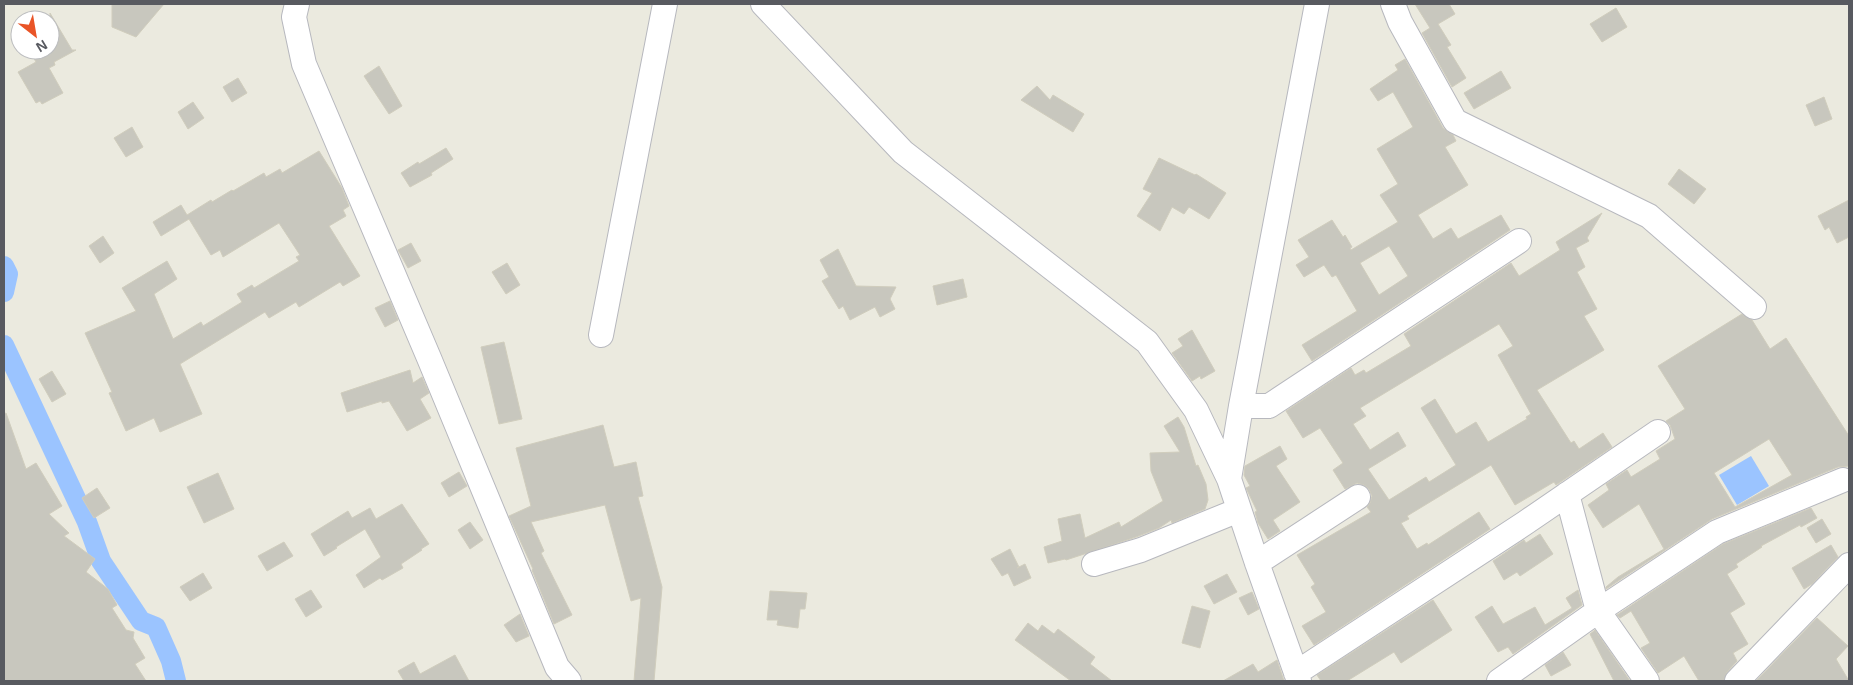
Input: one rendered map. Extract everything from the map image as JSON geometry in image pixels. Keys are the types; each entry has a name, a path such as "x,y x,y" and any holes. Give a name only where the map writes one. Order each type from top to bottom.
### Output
{"street":[{"path":"297,4 294,17 304,64 429,358 557,667 569,681"},
{"path":"601,335 665,4"},
{"path":"763,4 903,152 1147,342 1196,410 1229,479 1298,677 1658,432"},
{"path":"1229,479 1241,406 1318,4"},
{"path":"1393,4 1400,22 1454,121 1649,216 1754,307"},
{"path":"1215,450 1236,435 1269,406 1519,241"},
{"path":"1241,406 1269,406"},
{"path":"1498,681 1598,611 1717,532 1843,480"},
{"path":"1567,494 1598,611 1647,681"},
{"path":"1257,563 1358,497"},
{"path":"1094,564 1141,550 1239,510"},
{"path":"1736,681 1849,565"}],"water":[{"path":"1751,456 1769,486 1737,505 1719,475"}],"building":[{"path":"112,4 164,4 136,37 112,27"},
{"path":"1415,4 1449,4 1455,14 1438,24 1451,45 1447,47 1466,78 1452,87 1422,33 1430,28"},
{"path":"1616,8 1627,27 1602,42 1590,24"},
{"path":"60,30 72,50 76,50 60,59"},
{"path":"1405,59 1443,128 1453,135 1456,141 1445,147 1468,185 1418,215 1433,239 1451,228 1458,239 1501,215 1510,230 1312,361 1302,345 1357,311 1336,275 1332,277 1324,265 1304,277 1296,265 1309,257 1298,240 1332,220 1343,237 1345,235 1352,247 1350,248 1351,250 1398,222 1380,195 1398,184 1377,149 1413,127 1393,92 1378,101 1370,89 1398,70 1395,65","holes":["1389,246 1408,276 1379,295 1360,263"]},
{"path":"35,60 58,60 54,62 55,65 49,68 63,93 42,104 40,101 36,103 18,72 36,62"},
{"path":"379,66 402,106 389,114 364,76"},
{"path":"1501,71 1511,88 1474,109 1464,93"},
{"path":"238,78 247,93 232,102 223,87"},
{"path":"1037,86 1050,100 1053,95 1084,114 1073,132 1021,100"},
{"path":"1824,97 1832,119 1815,126 1806,105"},
{"path":"193,102 204,118 188,129 178,112"},
{"path":"132,127 143,147 126,157 114,138"},
{"path":"446,148 453,159 431,173 432,175 410,187 401,173"},
{"path":"319,151 342,188 349,206 343,210 346,216 329,226 360,276 343,286 340,282 299,307 296,302 269,318 265,312 180,364 202,414 160,432 154,418 126,431 109,393 112,392 85,333 136,311 122,288 167,261 177,279 154,294 173,339 201,322 203,326 242,302 237,294 252,285 254,288 299,261 296,257 300,255 279,223 223,257 220,250 211,255 189,219 161,236 153,222 181,205 187,215 211,200 212,202 264,173 266,177 280,169 282,173"},
{"path":"1159,158 1196,174 1226,193 1209,219 1189,207 1184,214 1172,207 1160,231 1137,216 1152,193 1143,189"},
{"path":"1679,169 1706,189 1694,204 1668,184"},
{"path":"1849,200 1849,237 1837,243 1829,227 1825,230 1818,216"},
{"path":"1602,213 1587,238 1589,241 1576,248 1585,267 1577,272 1597,309 1584,316 1604,350 1537,390 1571,443 1574,441 1579,449 1603,433 1612,447 1556,485 1554,482 1515,505 1491,465 1407,516 1409,519 1401,523 1417,549 1427,543 1428,545 1479,512 1490,529 1314,645 1302,626 1326,612 1311,587 1315,584 1297,555 1371,512 1367,507 1372,496 1369,489 1357,483 1345,489 1333,470 1343,463 1320,428 1303,438 1286,411 1351,368 1355,375 1364,370 1366,373 1411,346 1404,334 1511,263 1519,276 1560,250 1556,242","holes":["1499,324 1513,346 1498,355 1531,414 1526,417 1527,419 1488,442 1476,422 1456,434 1435,399 1421,408 1456,465 1429,482 1426,477 1389,500 1368,469 1406,446 1398,432 1370,450 1353,424 1366,416 1360,408"]},
{"path":"103,236 114,253 100,263 89,246"},
{"path":"411,243 421,261 408,268 398,250"},
{"path":"838,249 856,286 896,287 890,299 895,309 880,317 875,307 850,320 843,306 839,309 822,281 829,277 820,260"},
{"path":"507,263 520,285 506,294 492,272"},
{"path":"963,279 967,297 937,305 933,286"},
{"path":"390,301 398,320 385,327 375,308"},
{"path":"1742,314 1752,320 1770,349 1786,338 1849,436 1849,466 1838,467 1712,519 1606,589 1618,577 1664,549 1639,504 1603,528 1588,505 1609,490 1606,484 1627,470 1631,477 1660,459 1656,451 1675,439 1670,425 1666,421 1685,409 1658,366","holes":["1769,439 1792,475 1735,507 1714,473"]},
{"path":"1192,330 1215,371 1201,379 1200,376 1192,381 1172,353 1183,346 1178,339"},
{"path":"504,342 522,419 499,424 481,347"},
{"path":"410,370 413,383 422,377 429,393 420,399 431,418 407,431 389,401 382,403 382,401 347,412 341,393"},
{"path":"52,371 66,394 52,402 39,379"},
{"path":"6,413 26,469 36,463 62,506 49,514 69,533 64,536 95,559 86,572 108,589 117,605 112,608 126,630 134,632 133,638 145,658 135,664 146,681 4,681 4,414"},
{"path":"1178,417 1184,427 1196,466 1198,465 1206,484 1208,500 1205,509 1172,523 1171,520 1159,528 1136,537 1066,560 1048,563 1044,547 1062,541 1058,519 1080,514 1085,538 1119,522 1121,527 1163,501 1151,471 1150,453 1180,452 1164,426"},
{"path":"603,425 614,467 636,462 643,496 638,497 662,587 654,681 634,681 641,598 631,601 605,505 531,522 544,551 541,553 572,615 554,624 533,569 509,516 531,506 516,448"},
{"path":"1280,446 1287,459 1276,466 1300,502 1273,520 1280,531 1268,539 1258,523 1255,512 1257,511 1246,488 1250,486 1244,475 1245,466"},
{"path":"459,472 467,486 449,497 441,483"},
{"path":"218,473 234,509 204,523 187,487"},
{"path":"97,488 110,508 94,518 82,498"},
{"path":"402,504 429,544 401,564 403,568 382,580 380,578 364,588 356,575 381,557 365,529 324,556 311,534 348,511 352,518 370,508 376,519"},
{"path":"1811,508 1817,518 1761,546 1736,564 1738,567 1727,574 1745,604 1730,613 1748,644 1733,653 1737,661 1727,672 1724,681 1699,681 1684,656 1658,673 1641,648 1650,643 1631,611 1620,618 1617,615 1723,544"},
{"path":"1822,519 1831,534 1816,543 1807,528"},
{"path":"470,522 483,540 470,549 458,530"},
{"path":"1540,534 1553,554 1520,576 1517,572 1504,580 1493,561 1524,540 1526,543"},
{"path":"284,542 293,556 267,571 258,556"},
{"path":"1831,545 1838,557 1812,584 1804,589 1792,568"},
{"path":"1010,549 1019,567 1025,564 1031,578 1014,586 1008,573 1002,576 991,559"},
{"path":"203,573 212,588 190,601 180,587"},
{"path":"1227,574 1237,592 1214,604 1204,586"},
{"path":"311,590 322,607 306,617 295,599"},
{"path":"1578,590 1582,605 1513,654 1508,647 1498,652 1475,617 1492,606 1503,624 1535,607 1545,625 1572,608 1566,598"},
{"path":"770,591 807,593 805,609 800,609 798,628 777,625 778,620 767,620"},
{"path":"1252,592 1259,609 1248,615 1239,598"},
{"path":"1433,600 1452,630 1401,663 1394,652 1347,681 1321,681 1317,675"},
{"path":"1192,606 1210,611 1200,648 1182,643"},
{"path":"520,614 529,636 516,642 504,625"},
{"path":"1817,618 1848,646 1836,659 1849,681 1756,681"},
{"path":"1028,623 1038,631 1042,625 1054,634 1058,629 1095,657 1090,664 1112,681 1071,681 1015,640"},
{"path":"1595,630 1630,681 1614,681 1590,634"},
{"path":"1563,652 1571,665 1551,676 1545,665"},
{"path":"455,655 469,681 404,681 398,671 414,662 420,674"},
{"path":"1277,660 1284,681 1223,681 1253,664 1258,672"}],"waterway":[{"path":"4,266 8,274 4,292"},
{"path":"4,345 87,522 101,561 141,621 156,627 171,661 176,681"}]}
